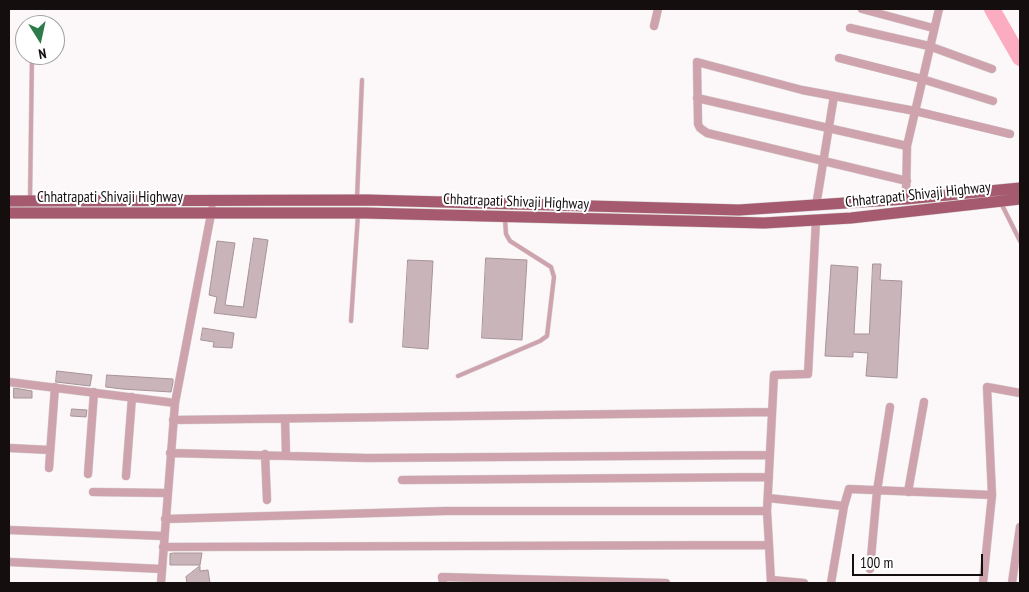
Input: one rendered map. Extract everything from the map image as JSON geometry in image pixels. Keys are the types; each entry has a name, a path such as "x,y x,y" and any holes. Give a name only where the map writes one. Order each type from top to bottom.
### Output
{"main road":[{"name":"Chhatrapati Shivaji Highway","path":"9,201 356,200 739,210 906,199 1020,188"},
{"name":"Chhatrapati Shivaji Highway","path":"9,213 358,213 764,223 851,218 1020,199"}],"street":[{"path":"654,26 657,9"},
{"path":"862,9 934,28"},
{"path":"906,199 907,146 939,9"},
{"path":"850,28 929,46 992,69"},
{"path":"838,58 922,79 994,101"},
{"path":"907,181 708,133 700,128 698,124 697,62 802,90 915,111 1010,134"},
{"path":"816,206 834,96"},
{"path":"697,98 907,146"},
{"path":"161,583 174,403 212,213 212,200"},
{"path":"804,583 771,582 767,511 774,375 808,374 816,220"},
{"path":"9,382 174,403"},
{"path":"49,468 55,387"},
{"path":"983,583 992,495 987,387 1020,393"},
{"path":"88,474 94,392"},
{"path":"126,476 132,397"},
{"path":"908,492 924,402"},
{"path":"870,570 877,491 890,407"},
{"path":"173,420 772,412"},
{"path":"285,418 286,454"},
{"path":"9,448 50,450"},
{"path":"170,454 286,454 368,458 770,455"},
{"path":"265,454 267,500"},
{"path":"402,480 769,477"},
{"path":"831,583 848,489 992,495"},
{"path":"93,492 167,493"},
{"path":"768,498 844,506"},
{"path":"165,519 446,510 767,511"},
{"path":"1012,583 1020,527"},
{"path":"9,530 163,536"},
{"path":"163,546 769,545"},
{"path":"9,562 162,569"},
{"path":"443,583 442,577 666,583"}],"lane":[{"path":"30,201 32,65"},
{"path":"356,200 362,80"},
{"path":"1000,201 1020,241"},
{"path":"351,321 358,213"},
{"path":"458,376 540,342 547,336 550,327 554,277 551,267 510,241 506,234 505,217"}],"building":[{"path":"254,238 268,240 256,318 214,313 217,297 209,295 217,241 235,243 225,305 243,307"},
{"path":"486,258 527,260 522,340 482,338"},
{"path":"408,260 433,261 428,349 403,347"},
{"path":"873,264 881,264 880,280 902,281 897,378 866,376 868,353 853,352 853,357 825,356 831,265 858,267 854,334 869,334"},
{"path":"203,328 234,333 232,348 213,347 214,342 201,340"},
{"path":"57,371 92,375 90,386 56,382"},
{"path":"107,375 173,379 173,382 171,392 122,389 106,387"},
{"path":"14,388 32,391 32,398 14,398"},
{"path":"72,409 87,410 86,417 71,416"},
{"path":"202,553 200,565 170,565 170,554"},
{"path":"200,566 200,571 208,570 210,583 187,583 186,577"}],"waterway":[{"path":"992,9 1020,58"}]}
